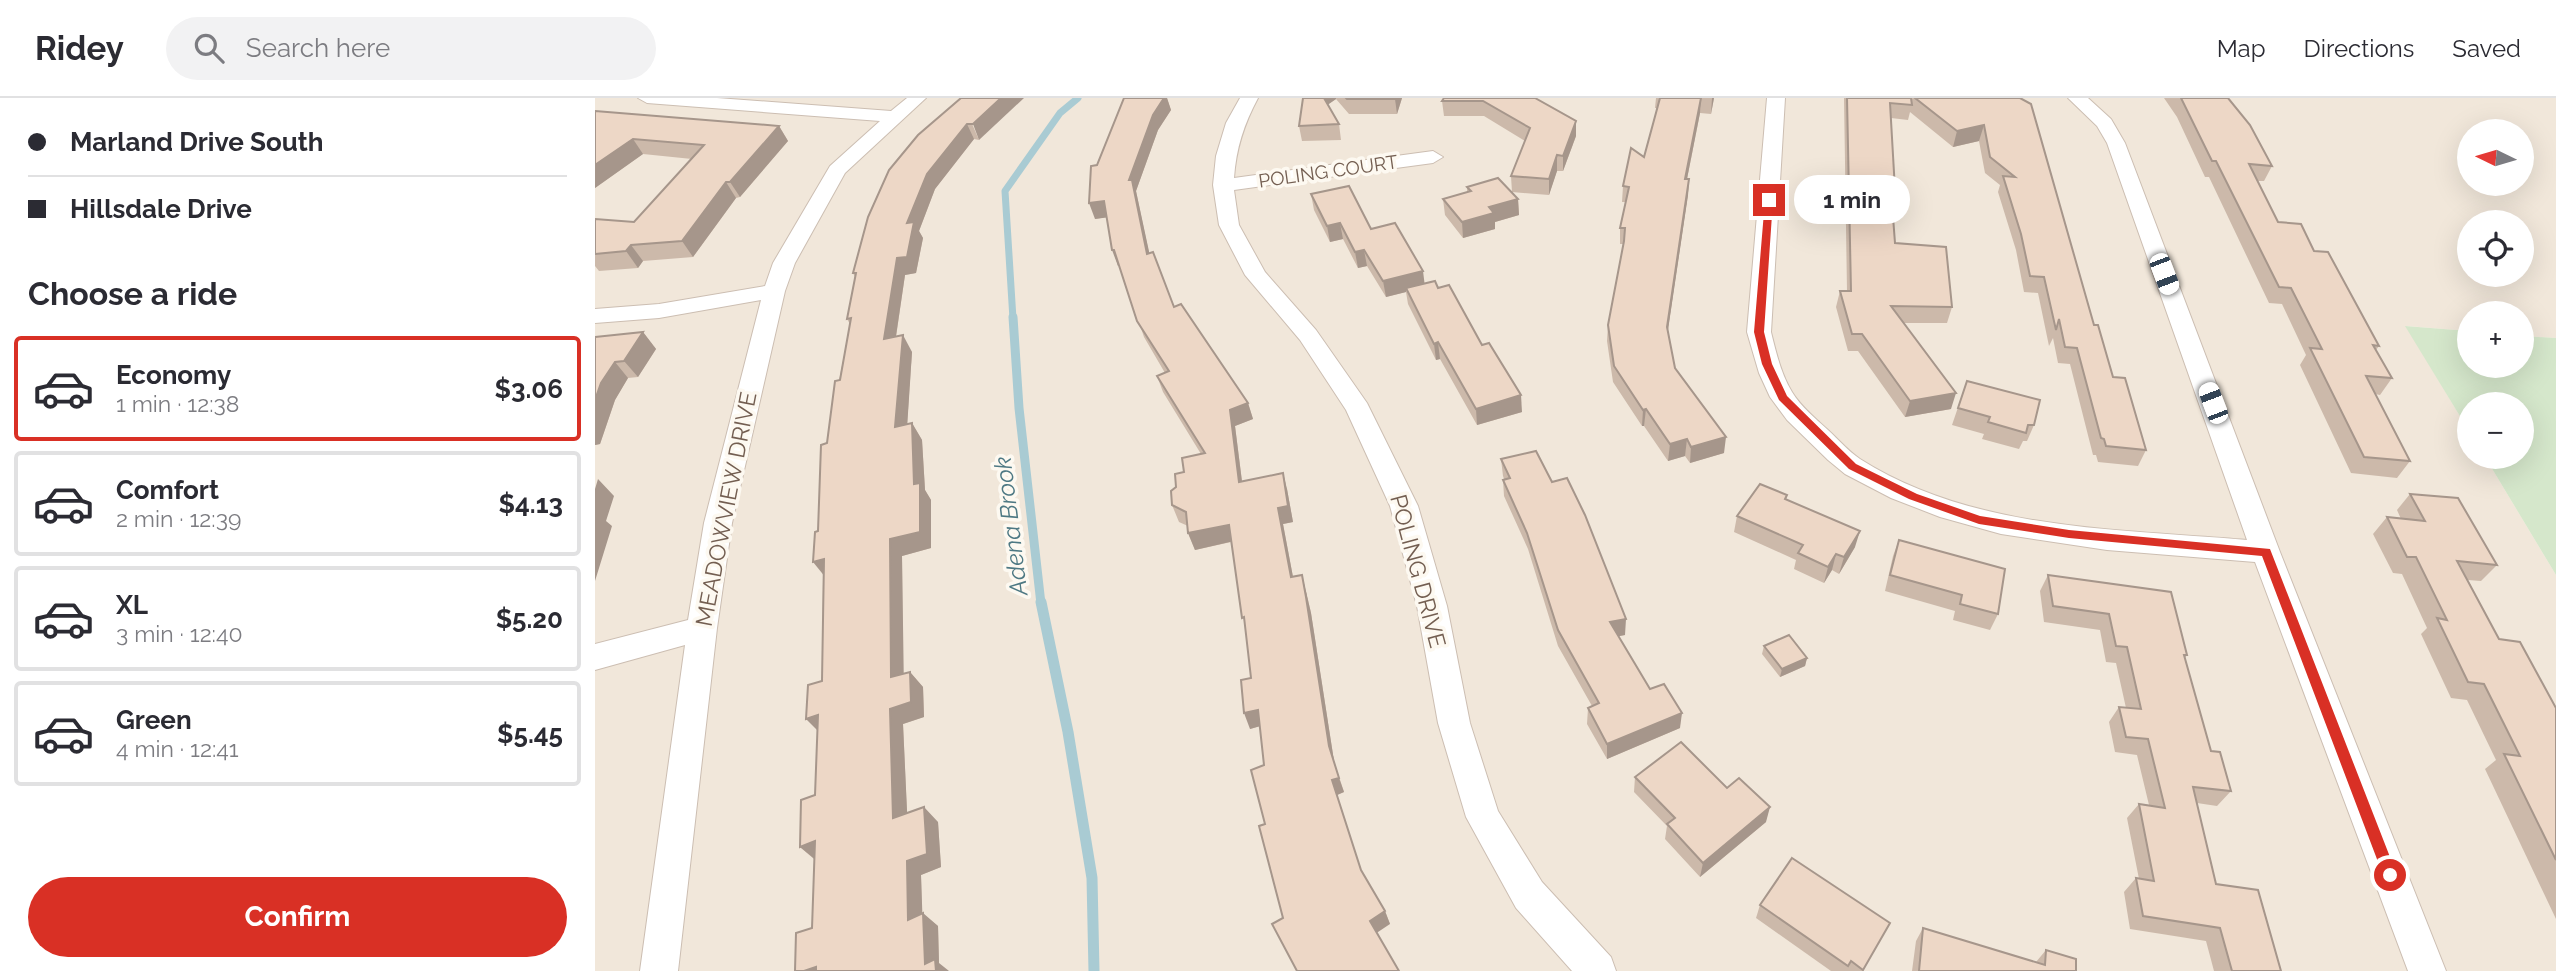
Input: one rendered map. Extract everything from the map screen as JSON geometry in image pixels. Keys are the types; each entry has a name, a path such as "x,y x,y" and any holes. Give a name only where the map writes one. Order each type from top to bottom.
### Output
{"street":[{"path":"647,98 894,117"},
{"name":"MEADOWVIEW DRIVE","path":"659,971 702,628 718,523 774,291 784,263 837,170 917,98"},
{"name":"POLING DRIVE","path":"1249,98 1235,123 1226,156 1223,186 1229,225 1256,275 1308,335 1358,409 1404,506 1432,606 1454,723 1482,817 1529,895 1597,971"},
{"path":"1776,98 1759,332 1767,364 1782,398 1852,467 1913,497 1979,520 2069,534 2266,552"},
{"path":"2077,98 2105,122 2116,143 2266,552 2427,971"},
{"name":"POLING COURT","path":"1223,186 1433,157"},
{"path":"595,316 659,311 774,291"},
{"path":"595,657 702,628"}],"shaded area":[{"path":"595,98 2556,98 2556,338 2534,337 2534,301 2457,301 2457,330 2406,326 2457,411 2457,469 2492,469 2556,575 2556,971 595,971"}],"green space":[{"path":"2405,326 2457,330 2457,378 2534,378 2534,337 2556,338 2556,575 2492,469 2534,469 2534,392 2457,392 2457,411"}],"building":[{"path":"961,98 1001,98 973,124 967,124 927,174 907,223 914,222 907,257 897,258 884,339 903,335 895,427 912,423 914,484 920,483 920,532 890,539 891,677 910,672 911,702 890,709 893,818 924,807 927,854 907,861 908,920 923,913 925,964 935,959 936,971 816,971 816,967 795,971 796,933 812,928 815,841 800,847 801,800 815,795 818,715 806,719 808,685 822,681 824,559 813,562 815,532 818,531 821,445 827,443 835,381 840,380 851,318 847,319 856,273 853,273 868,217 889,170 918,135"},
{"path":"1124,98 1164,98 1153,115 1129,180 1132,180 1147,254 1153,252 1174,307 1181,304 1248,403 1230,410 1239,482 1283,473 1288,506 1278,508 1291,577 1302,575 1329,746 1339,778 1332,780 1361,870 1385,911 1370,921 1399,971 1297,971 1272,924 1283,918 1259,826 1265,824 1251,770 1264,765 1258,710 1244,713 1241,680 1251,678 1229,525 1188,533 1186,512 1172,505 1171,491 1176,487 1175,474 1184,472 1182,458 1205,453 1157,376 1169,371 1137,321 1112,250 1104,201 1089,203 1091,166 1097,165"},
{"path":"1303,98 1324,98 1339,124 1299,126"},
{"path":"1395,98 1395,99 1347,99"},
{"path":"1444,98 1535,98 1576,121 1563,156 1557,155 1549,179 1511,176 1530,128 1483,101 1442,101"},
{"path":"1660,98 1701,98 1685,179 1689,179 1667,327 1675,368 1726,437 1691,447 1687,439 1670,444 1646,409 1643,410 1614,366 1608,325 1624,241 1625,228 1620,228 1629,187 1623,186 1631,148 1644,157"},
{"path":"1847,98 1911,98 1912,105 1890,103 1895,190 1891,190 1895,243 1946,247 1952,307 1891,306 1956,393 1910,401 1862,334 1852,334 1840,291 1851,291"},
{"path":"1915,98 2020,98 2031,104 2094,325 2098,325 2113,377 2125,378 2146,450 2106,446 2101,438 2077,348 2065,347 2059,319 2056,330 2044,277 2030,276 2021,234 2003,176 2015,177 1990,157 1984,125 1957,131"},
{"path":"2181,98 2228,98 2250,125 2272,166 2249,164 2278,222 2301,224 2314,251 2328,252 2379,346 2373,345 2392,378 2366,376 2410,461 2364,457 2310,348 2322,349 2291,288 2279,287"},
{"path":"595,111 779,126 730,182 726,182 682,241 631,245 626,251 595,254 595,219 634,222 704,145 633,139 595,165"},
{"path":"1498,178 1518,199 1489,207 1494,213 1462,222 1443,199 1471,191 1467,187"},
{"path":"1349,186 1371,229 1395,223 1423,271 1383,281 1364,250 1355,252 1340,223 1327,226 1311,194"},
{"path":"1435,281 1438,288 1449,285 1482,345 1489,343 1521,395 1476,409 1438,342 1434,344 1406,288"},
{"path":"643,332 624,361 615,362 601,383 595,400 595,337"},
{"path":"1967,381 2040,400 2034,425 2028,425 2026,433 1988,422 1990,417 1958,408"},
{"path":"1536,451 1552,482 1567,478 1585,515 1626,619 1610,622 1650,689 1664,684 1682,713 1607,744 1588,708 1599,703 1558,630 1527,533 1503,480 1510,478 1501,459"},
{"path":"1760,484 1787,495 1785,499 1860,531 1844,557 1836,554 1828,567 1798,553 1803,545 1737,516"},
{"path":"2410,494 2458,498 2497,565 2457,561 2499,639 2520,642 2556,708 2556,860 2504,754 2520,756 2484,684 2468,682 2437,618 2447,620 2416,557 2407,557 2387,517 2425,521"},
{"path":"1899,540 2005,569 1998,614 1960,604 1962,595 1890,575"},
{"path":"2048,575 2171,592 2187,655 2184,655 2211,751 2220,752 2231,791 2193,787 2216,884 2258,890 2281,971 2232,971 2220,928 2143,916 2136,878 2154,881 2139,804 2165,808 2148,739 2126,737 2119,707 2141,709 2127,647 2116,646 2109,614 2053,606"},
{"path":"1789,635 1807,658 1782,669 1764,646"},
{"path":"1681,742 1727,788 1739,778 1770,807 1703,863 1667,824 1675,818 1635,777"},
{"path":"1792,858 1890,923 1863,970 1851,961 1848,966 1760,905"},
{"path":"1923,928 2045,965 2046,950 2076,959 2076,971 1919,971"}],"waterway":[{"name":"Adena Brook","path":"1013,319 1005,191 1060,113 1078,98"},
{"name":"Adena Brook","path":"1013,317 1019,408 1041,604"},
{"name":"Adena Brook","path":"1041,602 1068,732 1092,878 1094,971"}],"route":[{"path":"1769,200 1759,332 1767,364 1782,398 1852,467 1913,497 1979,520 2069,534 2266,552 2390,875"}]}
